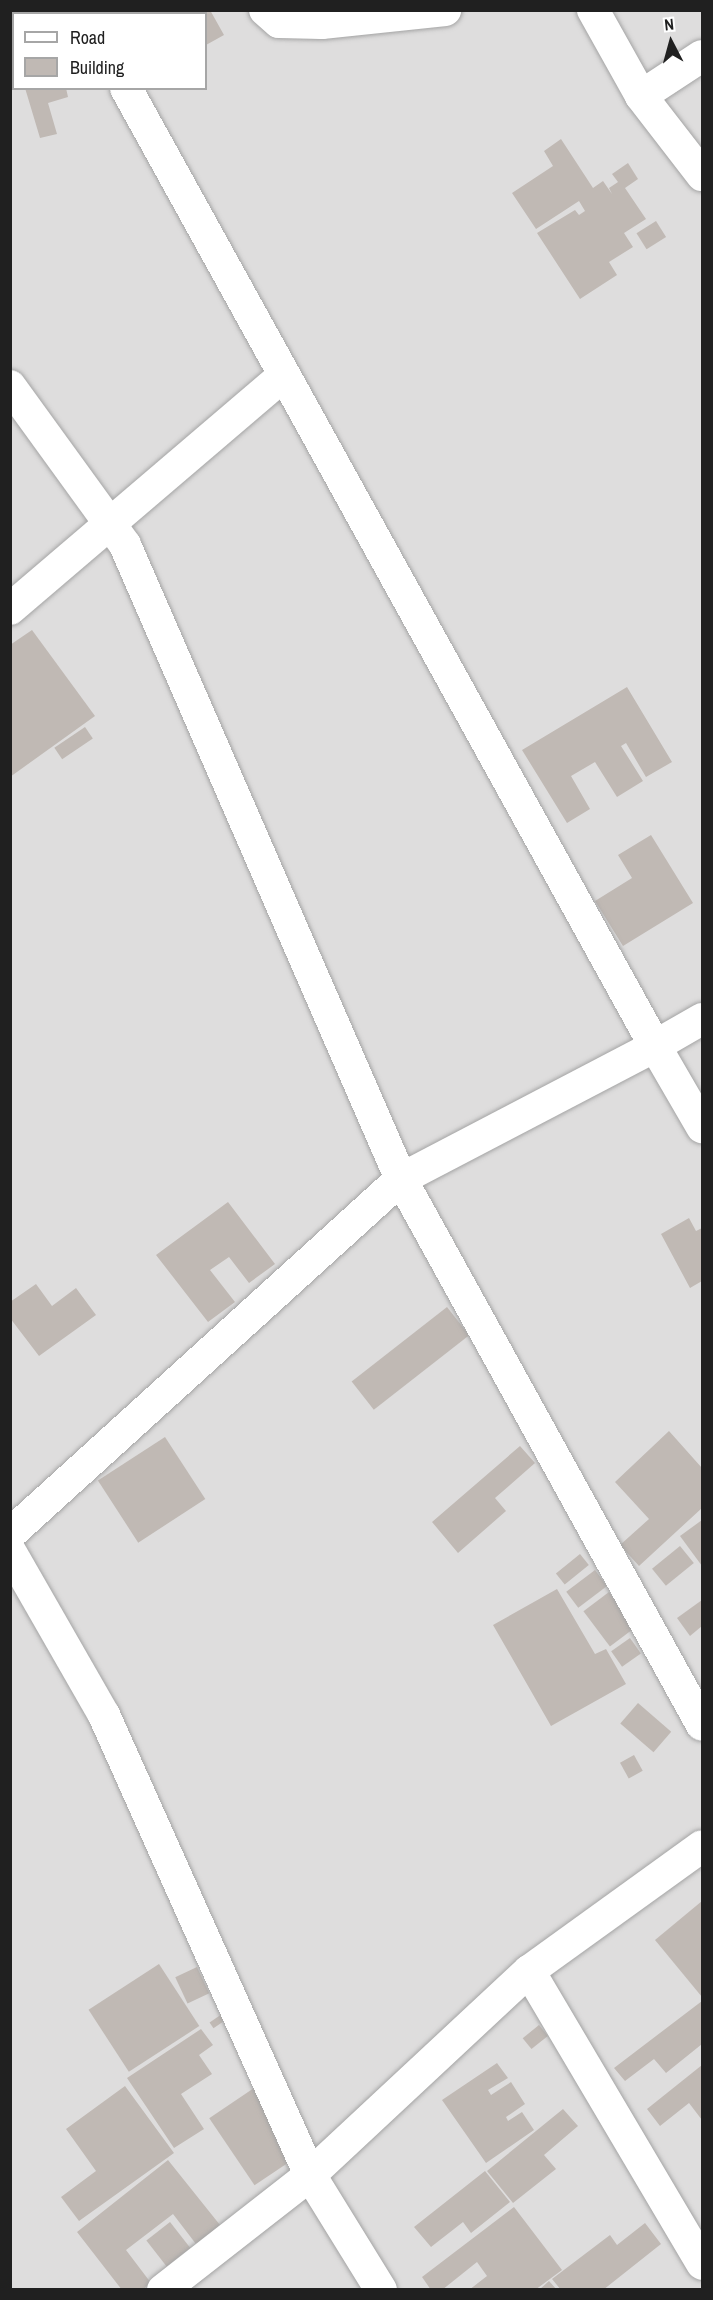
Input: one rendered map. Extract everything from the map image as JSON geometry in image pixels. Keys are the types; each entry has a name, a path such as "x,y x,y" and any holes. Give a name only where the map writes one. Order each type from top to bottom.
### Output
{"street":[{"path":"265,10 279,22 322,23 445,10"},
{"path":"593,10 641,96 702,176"},
{"path":"641,96 702,56"},
{"path":"127,90 655,1046 702,1127"},
{"path":"10,609 284,375"},
{"path":"10,386 125,545 401,1179 702,1725"},
{"path":"10,1534 401,1179 702,1019"},
{"path":"10,1551 104,1715 310,2175 381,2289"},
{"path":"163,2289 310,2175 529,1971 702,1846"},
{"path":"529,1971 702,2264"}],"shaded area":[{"path":"11,11 702,11 702,2289 11,2289"}],"building":[{"path":"210,10 224,35 207,44 207,12 192,12"},
{"path":"26,90 66,90 68,97 48,103 57,134 40,138"},
{"path":"561,139 593,188 603,181 612,194 609,188 618,182 612,174 628,163 638,179 625,188 646,219 624,233 633,247 609,262 617,275 580,299 537,233 575,210 579,215 585,211 579,201 536,229 512,193 553,166 544,151"},
{"path":"656,221 666,237 647,249 636,233"},
{"path":"32,630 95,716 10,777 10,645"},
{"path":"627,687 672,762 646,777 626,743 621,746 643,781 617,797 595,762 571,776 590,809 567,823 522,750"},
{"path":"85,727 93,739 62,759 54,748"},
{"path":"651,835 693,903 623,946 595,901 632,878 618,855"},
{"path":"228,1202 275,1264 249,1283 229,1257 210,1270 235,1302 208,1322 156,1255"},
{"path":"689,1218 696,1231 702,1228 702,1281 690,1288 661,1234"},
{"path":"36,1284 52,1306 76,1288 96,1315 39,1356 10,1318 10,1302"},
{"path":"447,1307 469,1335 374,1410 352,1381"},
{"path":"669,1431 702,1468 702,1508 639,1566 620,1545 649,1519 615,1482"},
{"path":"165,1437 205,1499 138,1543 98,1481"},
{"path":"520,1446 535,1463 495,1498 506,1511 458,1553 432,1522"},
{"path":"702,1520 702,1566 680,1536"},
{"path":"680,1546 694,1563 666,1586 652,1569"},
{"path":"580,1554 589,1565 565,1584 556,1574"},
{"path":"595,1570 607,1586 578,1608 566,1592"},
{"path":"557,1589 595,1654 606,1649 626,1684 551,1726 493,1625"},
{"path":"609,1592 635,1627 610,1646 583,1611"},
{"path":"702,1600 702,1626 690,1636 677,1618"},
{"path":"630,1638 641,1654 622,1667 611,1651"},
{"path":"638,1703 671,1732 653,1752 620,1723"},
{"path":"634,1755 643,1771 629,1779 620,1763"},
{"path":"702,1901 702,1997 655,1940"},
{"path":"159,1964 199,2026 129,2072 89,2010"},
{"path":"197,1967 209,1993 188,2003 175,1977"},
{"path":"702,2001 702,2044 666,2073 654,2059 625,2081 614,2068"},
{"path":"222,2014 226,2020 213,2028 210,2022"},
{"path":"539,2025 548,2036 531,2049 523,2038"},
{"path":"201,2029 213,2045 199,2055 212,2074 181,2094 204,2129 174,2148 127,2078"},
{"path":"497,2063 508,2078 488,2090 491,2095 511,2082 525,2104 506,2117 508,2121 522,2112 534,2130 486,2163 442,2100"},
{"path":"702,2065 702,2120 689,2103 660,2126 647,2109"},
{"path":"125,2086 174,2153 79,2221 61,2197 96,2171 66,2129"},
{"path":"254,2088 299,2155 255,2185 209,2118"},
{"path":"563,2109 578,2126 544,2155 556,2169 513,2203 487,2171"},
{"path":"168,2160 220,2225 196,2244 173,2214 126,2250 151,2283 142,2290 122,2290 77,2232"},
{"path":"485,2171 510,2202 471,2233 463,2222 431,2247 414,2227"},
{"path":"514,2207 562,2270 535,2290 469,2290 487,2276 477,2262 442,2290 431,2290 422,2277"},
{"path":"170,2222 190,2248 167,2266 146,2240"},
{"path":"645,2223 661,2244 603,2290 561,2290 552,2279 610,2235 617,2245"},
{"path":"549,2281 557,2290 539,2290"}]}
